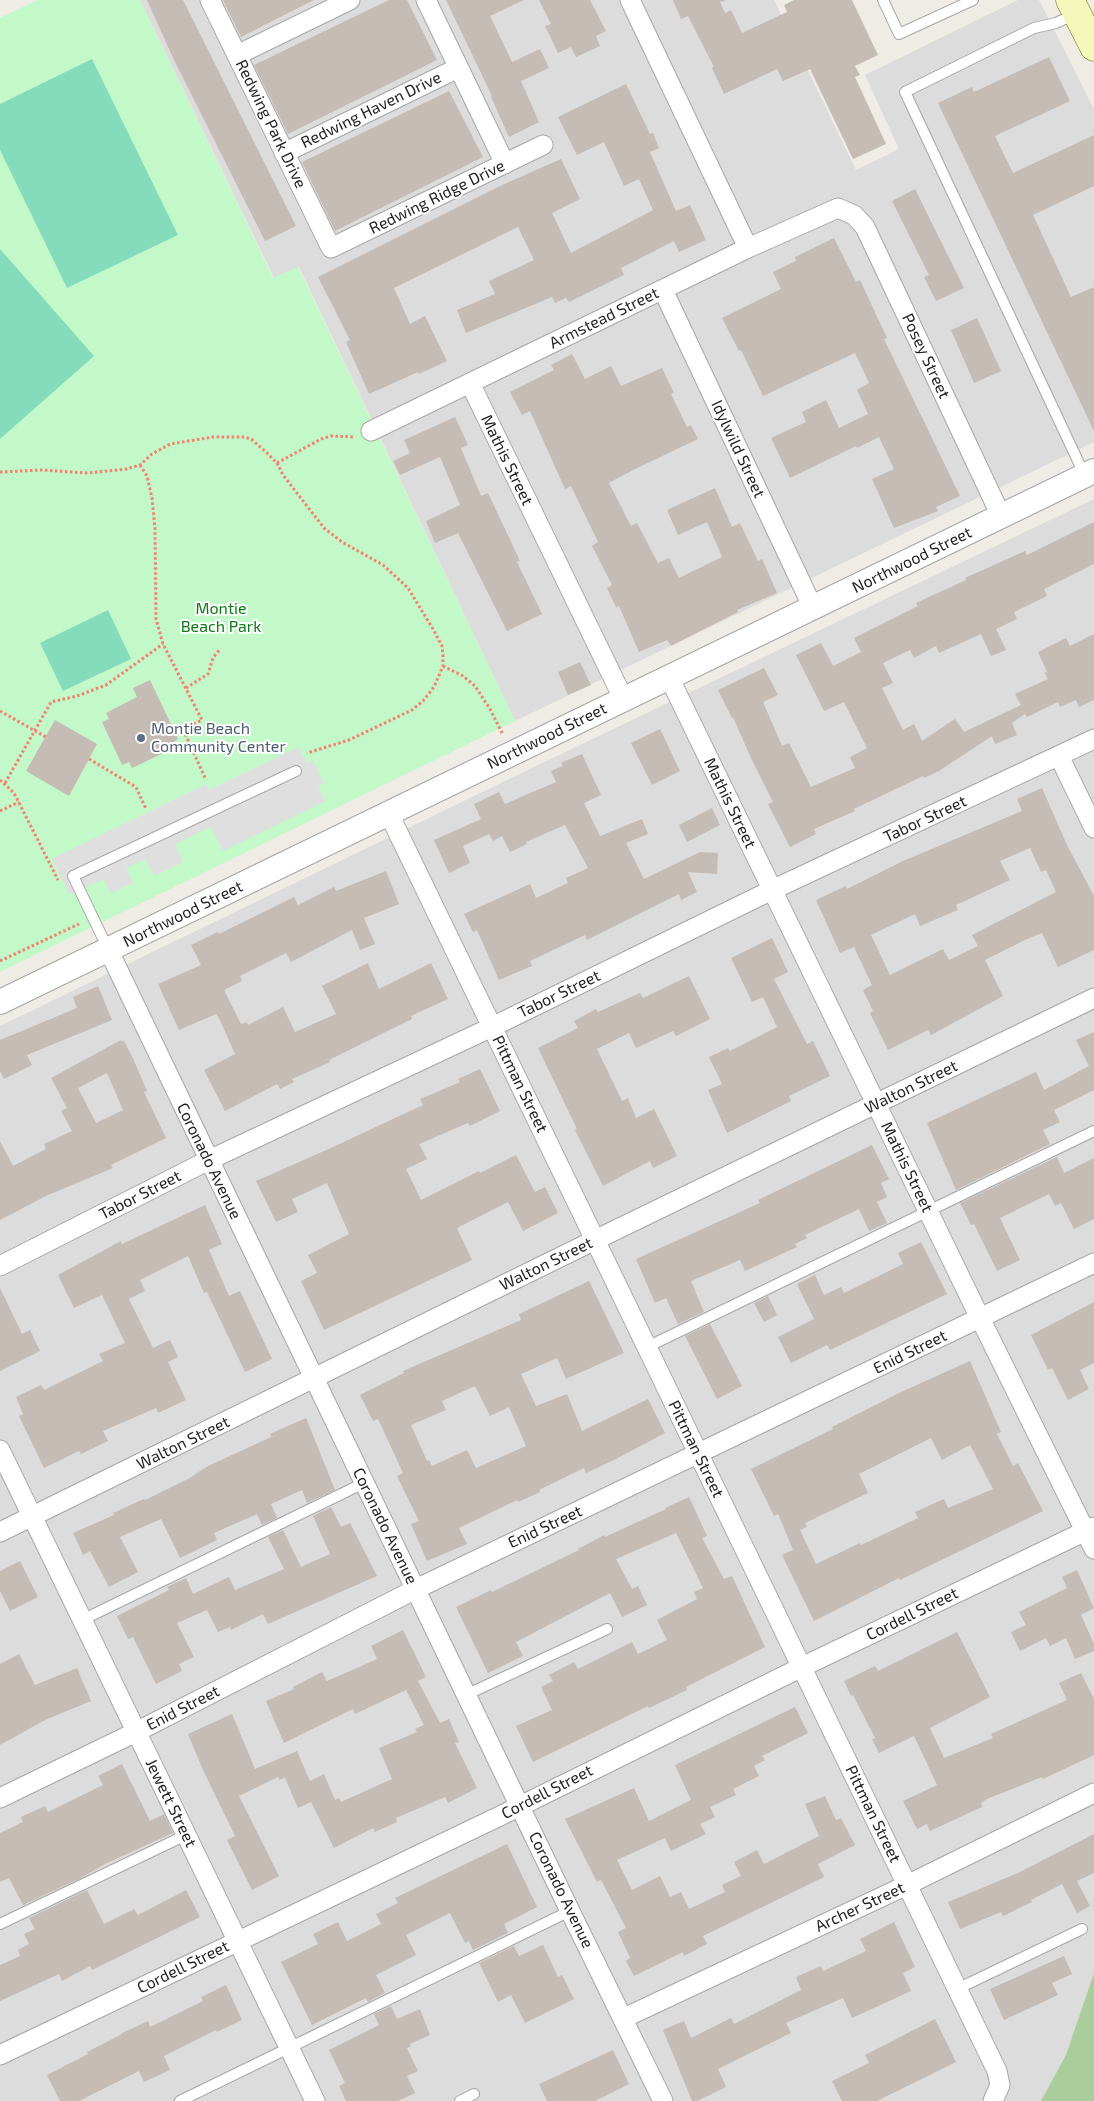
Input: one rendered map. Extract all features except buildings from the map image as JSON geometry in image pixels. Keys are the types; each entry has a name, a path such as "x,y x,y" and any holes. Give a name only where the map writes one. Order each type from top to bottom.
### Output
{"main road":[{"path":"1073,7 1094,47"}],"street":[{"name":"Redwing Park Drive","path":"210,0 331,248"},
{"path":"237,55 350,0"},
{"path":"426,0 505,164"},
{"path":"630,0 748,248"},
{"name":"Redwing Haven Drive","path":"284,153 458,68"},
{"name":"Redwing Ridge Drive","path":"331,248 543,145"},
{"name":"Armstead Street","path":"371,431 748,248 820,214 838,208"},
{"name":"Posey Street","path":"838,208 854,215 865,227 1001,516"},
{"name":"Idylwild Street","path":"663,290 813,608"},
{"name":"Mathis Street","path":"470,383 623,698"},
{"name":"Northwood Street","path":"0,1002 389,814 623,698 1090,474"},
{"name":"Mathis Street","path":"669,677 980,1318 1090,1529 1094,1549"},
{"name":"Tabor Street","path":"0,1266 209,1160 492,1027 772,890 1094,739"},
{"path":"1059,756 1094,828"},
{"name":"Pittman Street","path":"389,814 1000,2078 996,2093"},
{"name":"Coronado Avenue","path":"108,949 663,2101"},
{"name":"Walton Street","path":"0,1532 1094,998"},
{"name":"Enid Street","path":"0,1798 136,1732 416,1589 1094,1263"},
{"name":"Jewett Street","path":"0,1450 315,2101"},
{"name":"Cordell Street","path":"0,2055 520,1806 802,1667 1090,1529"},
{"name":"Archer Street","path":"624,2018 907,1885 1094,1793"}],"lane":[{"path":"883,0 899,34 973,0"},
{"path":"1073,7 1056,23 1034,28 905,92 1090,474"},
{"path":"108,949 73,876 296,771"},
{"path":"647,1347 1094,1131"},
{"path":"82,1620 364,1483"},
{"path":"468,1694 607,1629"},
{"path":"0,1924 186,1835"},
{"path":"180,2101 570,1911"},
{"path":"957,1989 1082,1929"},
{"path":"460,2101 474,2094"}],"path":[{"path":"277,463 321,439 332,436 360,437 371,431"},
{"path":"0,472 42,470 87,473 126,468 140,465 152,454 170,444 193,439 230,436 251,439 277,463 283,475 324,528 342,542 383,565 408,588 442,646 443,666 434,688 412,710 349,740 307,753"},
{"path":"140,465 147,476 156,529 156,619 163,644 202,720 183,730 206,780"},
{"path":"5,783 51,702 77,696 106,685 163,644"},
{"path":"186,688 208,674 213,658 220,649"},
{"path":"443,666 463,676 475,686 490,709 503,735"},
{"path":"0,711 46,737"},
{"path":"89,759 136,787 146,809"},
{"path":"0,780 14,793 59,882"},
{"path":"0,811 19,802"},
{"path":"75,915 82,930"},
{"path":"0,962 79,924"}],"shaded area":[{"path":"140,0 774,0 856,170 899,149 865,75 1018,0 1039,0 1094,109 1094,442 515,721 299,267 274,278"},
{"path":"1094,499 1094,2101 0,2101 0,1026 536,766"},
{"path":"299,747 307,763 313,760 324,783 318,786 325,801 223,851 211,827 175,844 183,862 154,876 145,859 126,868 133,883 111,893 104,879 69,894 52,859 206,784 209,790"}],"green space":[{"name":"Montie Beach Park","path":"38,0 140,0 273,278 298,267 515,721 0,972 0,18"},
{"path":"92,59 178,235 67,288 0,150 0,104"},
{"path":"0,249 94,356 0,439"},
{"path":"108,610 131,659 63,691 40,643"},
{"path":"1094,1973 1094,2101 1041,2101 1066,2055"}],"place":[{"name":"Montie Beach Community Center","path":"141,738"}]}
